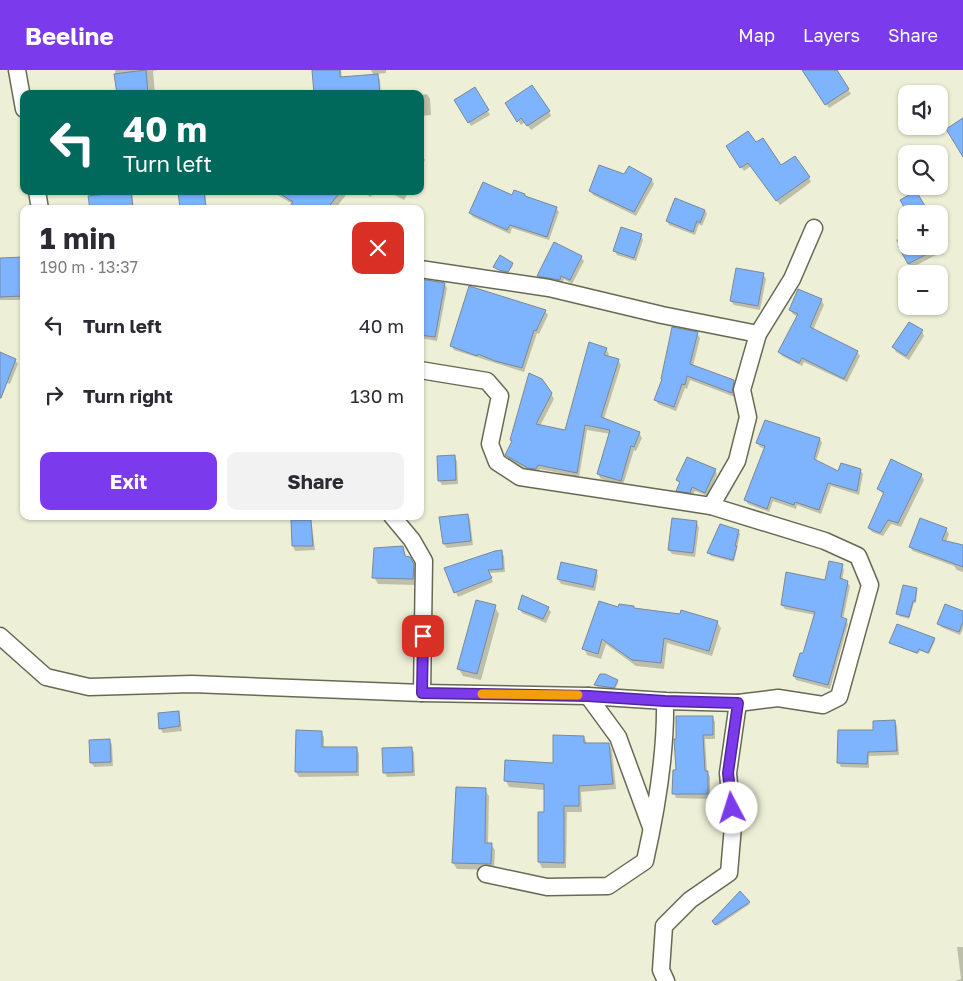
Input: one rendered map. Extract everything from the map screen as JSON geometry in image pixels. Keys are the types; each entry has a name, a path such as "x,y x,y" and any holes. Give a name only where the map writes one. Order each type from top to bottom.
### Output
{"street":[{"path":"17,70 21,90"},
{"path":"711,506 738,461 748,417 742,390 758,334 792,279 814,228"},
{"path":"424,270 549,288 662,316 758,334"},
{"path":"0,636 46,677 89,687 192,684 422,693 588,696 738,703 778,698 823,705 839,697 870,585 858,556 825,541 711,506 520,477 496,462 490,444 500,396 487,381 424,371"},
{"path":"395,520 412,540 424,561 422,693"},
{"path":"588,696 618,737 652,829"},
{"path":"486,874 547,887 608,886 645,861 652,829 666,723 665,701"},
{"path":"666,981 661,970 664,926 690,900 729,873 733,826 728,773 738,703"}],"building":[{"path":"146,70 148,90 116,90 114,74"},
{"path":"312,70 340,70 340,77 378,74 380,90 314,90"},
{"path":"802,70 837,70 849,89 825,105"},
{"path":"532,85 550,111 527,126 521,118 517,122 505,103"},
{"path":"475,87 489,110 468,123 454,100"},
{"path":"963,118 963,157 948,132 948,128"},
{"path":"748,131 756,142 763,138 781,165 795,156 810,177 776,201 748,163 740,168 726,146"},
{"path":"599,165 624,174 629,166 652,179 634,212 589,191"},
{"path":"483,182 512,195 514,190 525,194 525,196 557,207 547,237 510,225 507,230 469,213"},
{"path":"131,195 133,205 89,205 88,196"},
{"path":"178,195 204,195 206,205 180,205"},
{"path":"282,195 338,195 330,205 291,205 293,202"},
{"path":"909,195 918,195 925,205 903,205 900,200"},
{"path":"675,198 705,210 700,223 697,221 693,232 666,221"},
{"path":"621,227 642,234 634,258 613,251"},
{"path":"554,242 582,256 570,280 561,276 560,280 537,276"},
{"path":"500,255 513,263 508,272 493,267"},
{"path":"903,255 925,255 908,264"},
{"path":"20,257 20,296 0,297 0,258"},
{"path":"736,268 764,273 758,306 730,301"},
{"path":"424,280 445,283 435,337 424,336"},
{"path":"469,286 546,310 536,331 534,330 522,368 495,361 478,354 477,356 450,346"},
{"path":"798,289 822,299 810,327 858,351 844,379 802,358 799,363 778,352 798,314 789,310"},
{"path":"909,322 923,330 906,356 892,347"},
{"path":"672,327 698,332 690,364 734,380 732,393 687,376 685,385 682,384 674,407 654,400 662,379"},
{"path":"589,342 607,348 604,355 619,359 601,417 640,432 634,447 631,446 621,481 597,474 610,430 585,425 577,473 538,465 536,469 528,468 505,455 512,441 510,440 529,373 542,379 552,393 536,424 565,430"},
{"path":"0,352 16,359 1,398 0,398"},
{"path":"765,420 820,438 814,459 838,471 841,463 861,469 857,491 828,483 819,510 795,502 794,505 771,497 767,509 744,500 765,446 756,443"},
{"path":"455,455 456,480 438,481 437,456"},
{"path":"687,457 716,469 705,493 692,487 690,493 676,491 680,482 676,480"},
{"path":"891,459 922,474 898,523 888,520 880,533 868,528 884,492 877,489"},
{"path":"468,514 471,541 443,544 439,517"},
{"path":"672,518 697,521 693,553 668,550"},
{"path":"920,518 947,528 942,540 963,545 963,567 909,547"},
{"path":"291,520 311,520 313,546 292,546"},
{"path":"720,524 739,530 733,560 707,553"},
{"path":"403,546 405,556 410,557 414,564 413,579 372,578 374,548"},
{"path":"502,550 503,569 488,570 492,578 454,593 444,568"},
{"path":"829,561 843,564 840,578 848,581 841,617 847,619 828,685 793,676 800,653 803,653 815,612 781,605 786,572 825,580"},
{"path":"561,562 597,570 593,587 557,579"},
{"path":"903,585 917,588 915,601 913,601 909,617 896,614"},
{"path":"522,595 549,607 543,619 518,609"},
{"path":"476,600 496,605 477,674 457,669"},
{"path":"599,601 618,607 619,604 634,606 634,608 680,614 681,610 718,621 709,651 664,638 661,663 632,660 602,639 598,654 582,649"},
{"path":"945,604 963,611 963,622 959,632 937,624"},
{"path":"897,624 935,638 928,653 919,649 917,653 889,643"},
{"path":"600,674 605,674 618,680 614,688 594,685"},
{"path":"179,711 180,726 159,729 158,713"},
{"path":"676,716 713,716 713,735 703,735 705,771 708,771 708,794 672,794 673,770 676,770 674,739 676,739"},
{"path":"895,720 897,751 868,752 867,764 837,763 838,730 873,730 873,721"},
{"path":"296,730 322,731 322,747 357,747 357,772 295,772"},
{"path":"553,735 584,736 584,743 609,743 613,784 579,786 579,806 564,806 564,863 538,862 538,812 544,812 544,784 504,781 505,760 553,763"},
{"path":"110,739 111,762 90,763 89,740"},
{"path":"412,747 413,772 383,773 382,748"},
{"path":"456,787 486,788 485,843 492,843 491,864 452,863"},
{"path":"740,891 750,902 715,925 712,921"}],"slow traffic":[{"path":"482,694 578,695"}],"route":[{"path":"423,636 422,693 588,696 738,703 728,773 732,808"}]}
